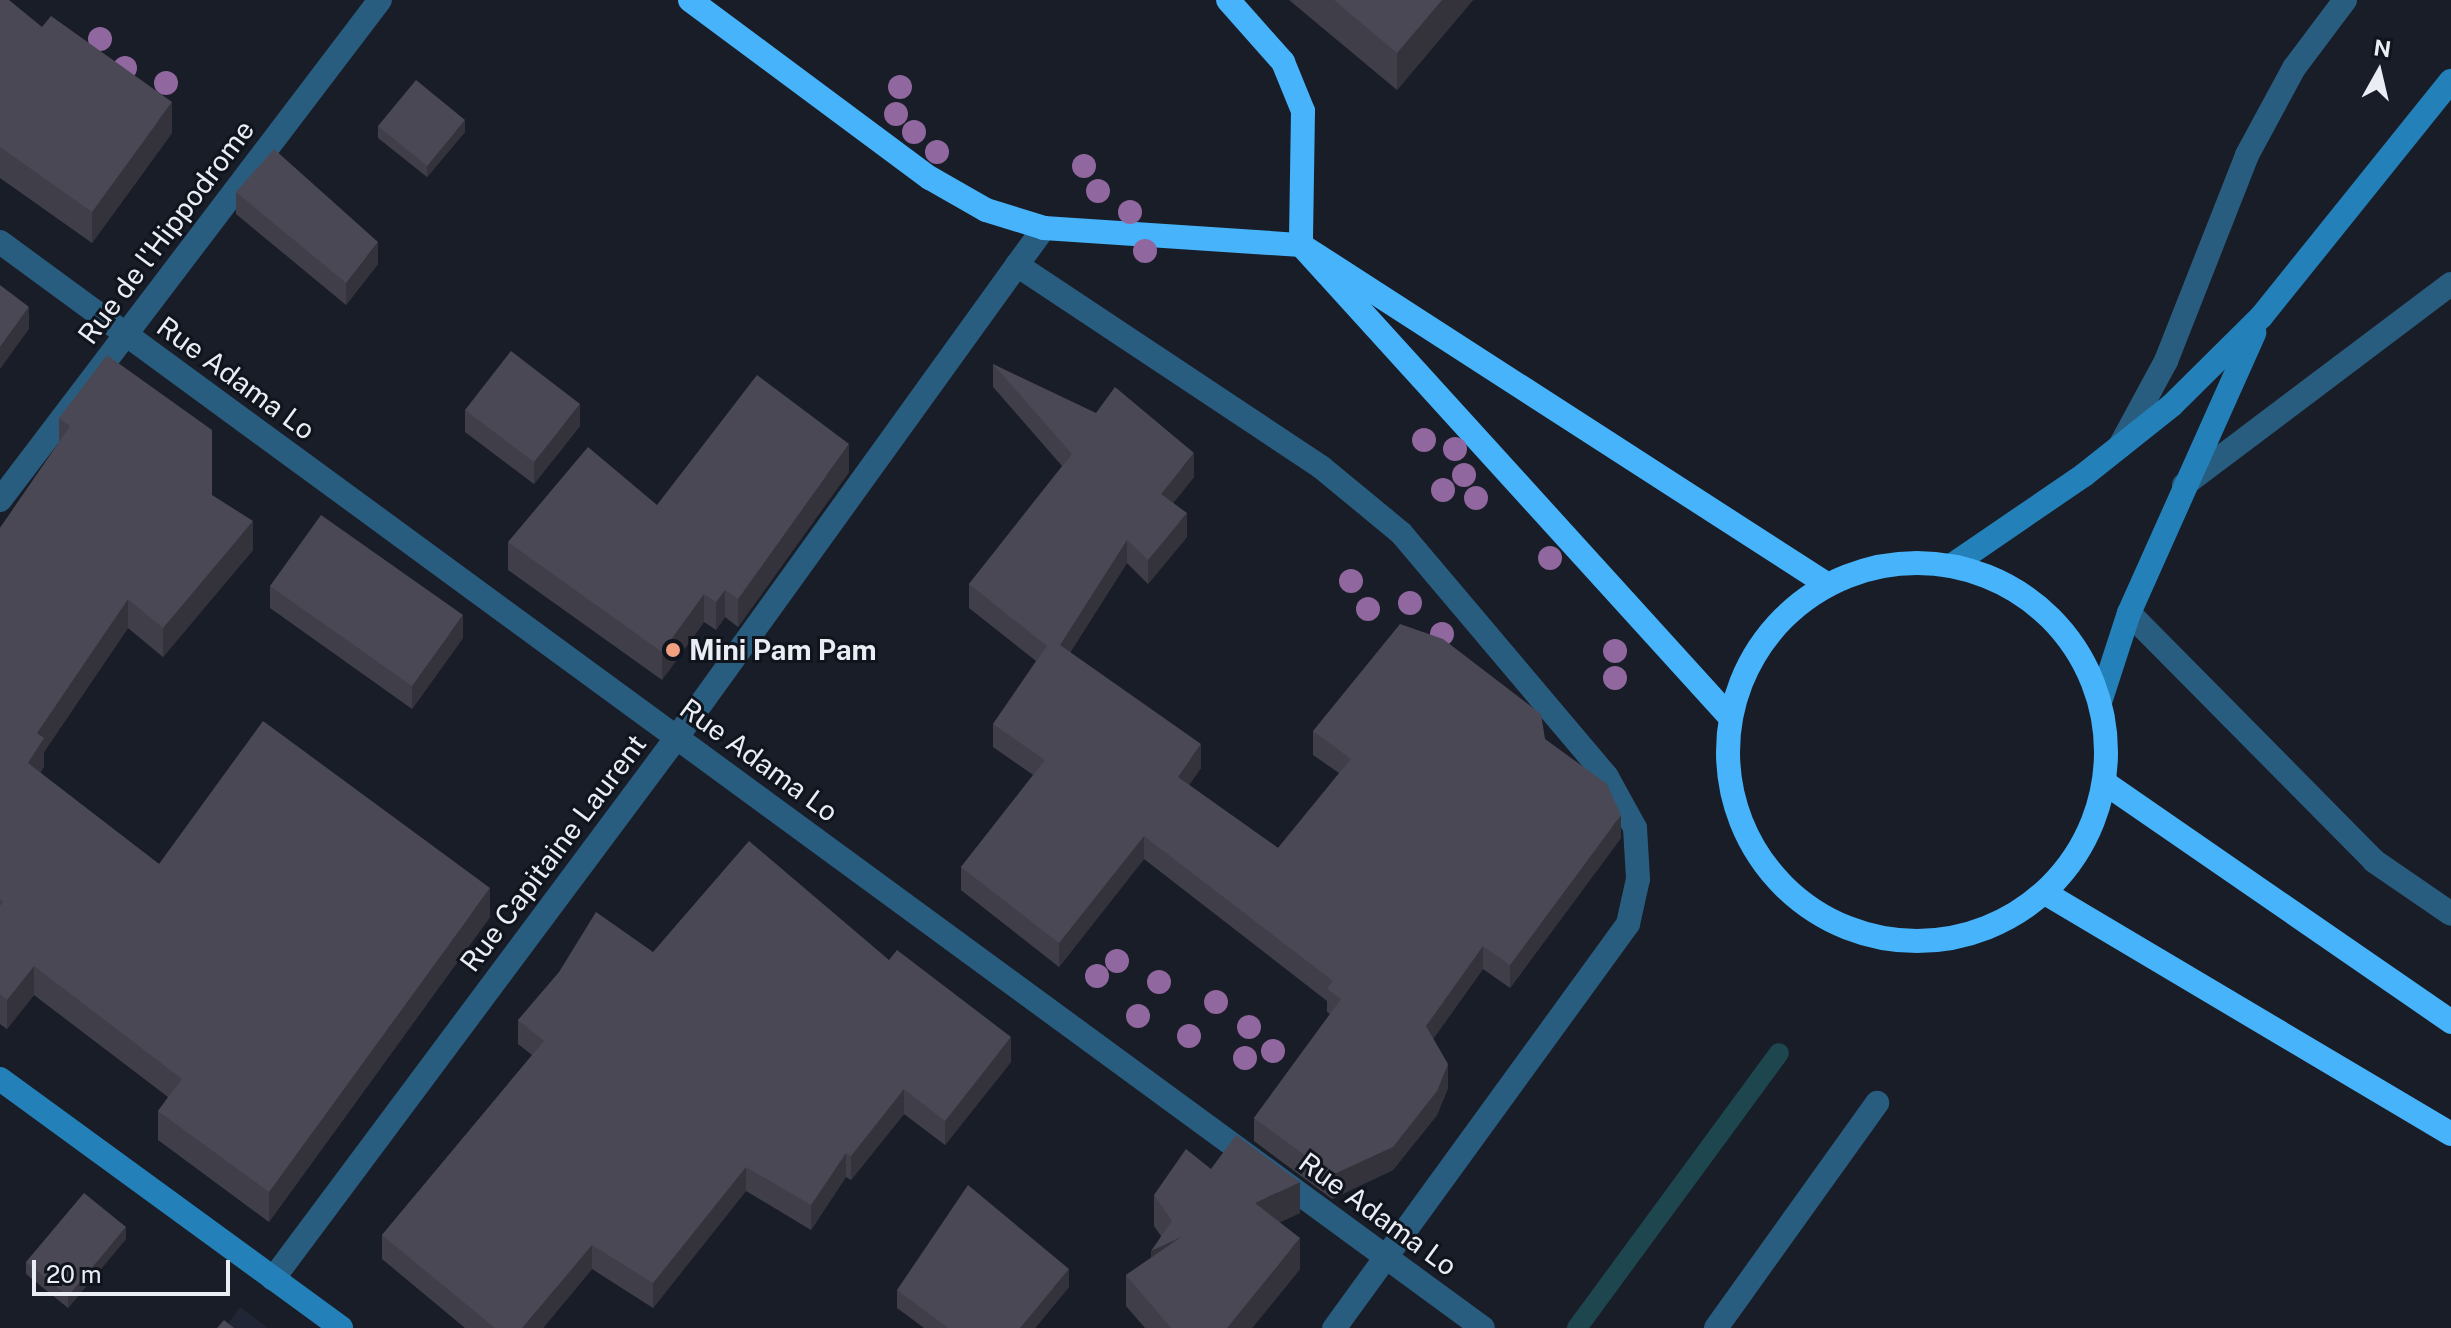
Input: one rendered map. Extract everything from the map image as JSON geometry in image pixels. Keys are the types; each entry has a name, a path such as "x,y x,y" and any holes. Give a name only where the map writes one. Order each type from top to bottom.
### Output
{"highway":[{"path":"690,0 930,178 986,210 1044,228 1301,245 1828,585"},
{"path":"1228,0 1283,62 1303,111 1301,245 1729,716"},
{"path":"1951,566 1991,578 2028,599 2059,626 2084,660 2101,699 2108,741 2105,783 2094,824 2074,861 2045,893 2010,918 1970,934 1928,942 1884,940 1843,927 1806,906 1773,877 1749,841 1732,802 1727,759 1729,716 1743,675 1765,639 1793,607 1828,585 1881,567 1951,566"},
{"path":"2105,783 2451,1022"},
{"path":"2045,893 2451,1134"}],"street":[{"name":"Rue de l'Hippodrome","path":"0,500 380,0"},
{"path":"2120,446 2166,361 2247,155 2294,68 2345,0"},
{"path":"1951,566 2120,446 2172,405 2261,317 2451,81"},
{"name":"Rue Capitaine Laurent","path":"273,1279 677,737 1044,228"},
{"name":"Rue Adama Lo","path":"0,242 1482,1328"},
{"path":"1017,265 1321,467 1401,533 1607,777 1635,828 1638,879 1628,924 1334,1328"},
{"path":"2184,485 2451,284"},
{"path":"2101,699 2129,613 2261,317"},
{"path":"2129,613 2374,861 2451,914"},
{"path":"0,1079 341,1328"},
{"path":"1716,1328 1877,1103"}],"shaded area":[{"path":"240,1307 268,1328 225,1328"}],"building":[{"path":"0,0 9,0 42,27 51,16 172,102 92,212 0,147"},
{"path":"1334,0 1442,0 1397,53"},
{"path":"416,80 465,120 427,166 378,126"},
{"path":"274,149 378,242 346,283 236,192"},
{"path":"0,285 29,307 0,347"},
{"path":"511,351 580,404 534,462 465,410"},
{"path":"107,355 212,430 212,495 253,521 163,628 128,599 37,733 44,738 28,763 159,864 263,721 490,888 269,1192 158,1111 182,1079 34,966 7,1000 0,994 0,906 3,902 0,899 0,528 70,426 59,418"},
{"path":"993,364 1096,413 1115,387 1194,453 1161,494 1187,513 1148,560 1127,540 1060,645 1201,744 1178,777 1278,848 1351,759 1313,731 1400,624 1443,639 1541,714 1545,739 1607,784 1621,815 1510,965 1483,946 1426,1026 1448,1064 1437,1091 1393,1147 1332,1175 1254,1118 1341,999 1327,989 1333,981 1144,836 1059,943 961,867 1045,760 993,724 1047,646 969,584 1072,454"},
{"path":"757,375 849,444 738,599 725,590 716,602 704,594 662,652 508,542 588,447 657,505"},
{"path":"321,515 463,615 412,686 270,586"},
{"path":"749,841 889,960 897,950 1011,1037 945,1121 904,1089 851,1156 846,1153 811,1205 746,1167 653,1283 592,1245 522,1328 495,1328 382,1235 544,1041 518,1020 559,972 596,912 653,952"},
{"path":"1236,1135 1300,1182 1255,1203 1300,1238 1227,1328 1171,1328 1126,1275 1181,1237 1151,1251 1172,1221 1154,1195 1186,1149 1211,1169"},
{"path":"968,1185 1069,1269 1020,1328 948,1328 897,1290"},
{"path":"84,1193 126,1227 68,1296 26,1262"},
{"path":"224,1320 234,1328 217,1328"}],"waterway":[{"path":"1577,1328 1779,1053"}],"place":[{"name":"Mini Pam Pam","path":"673,650"}]}
